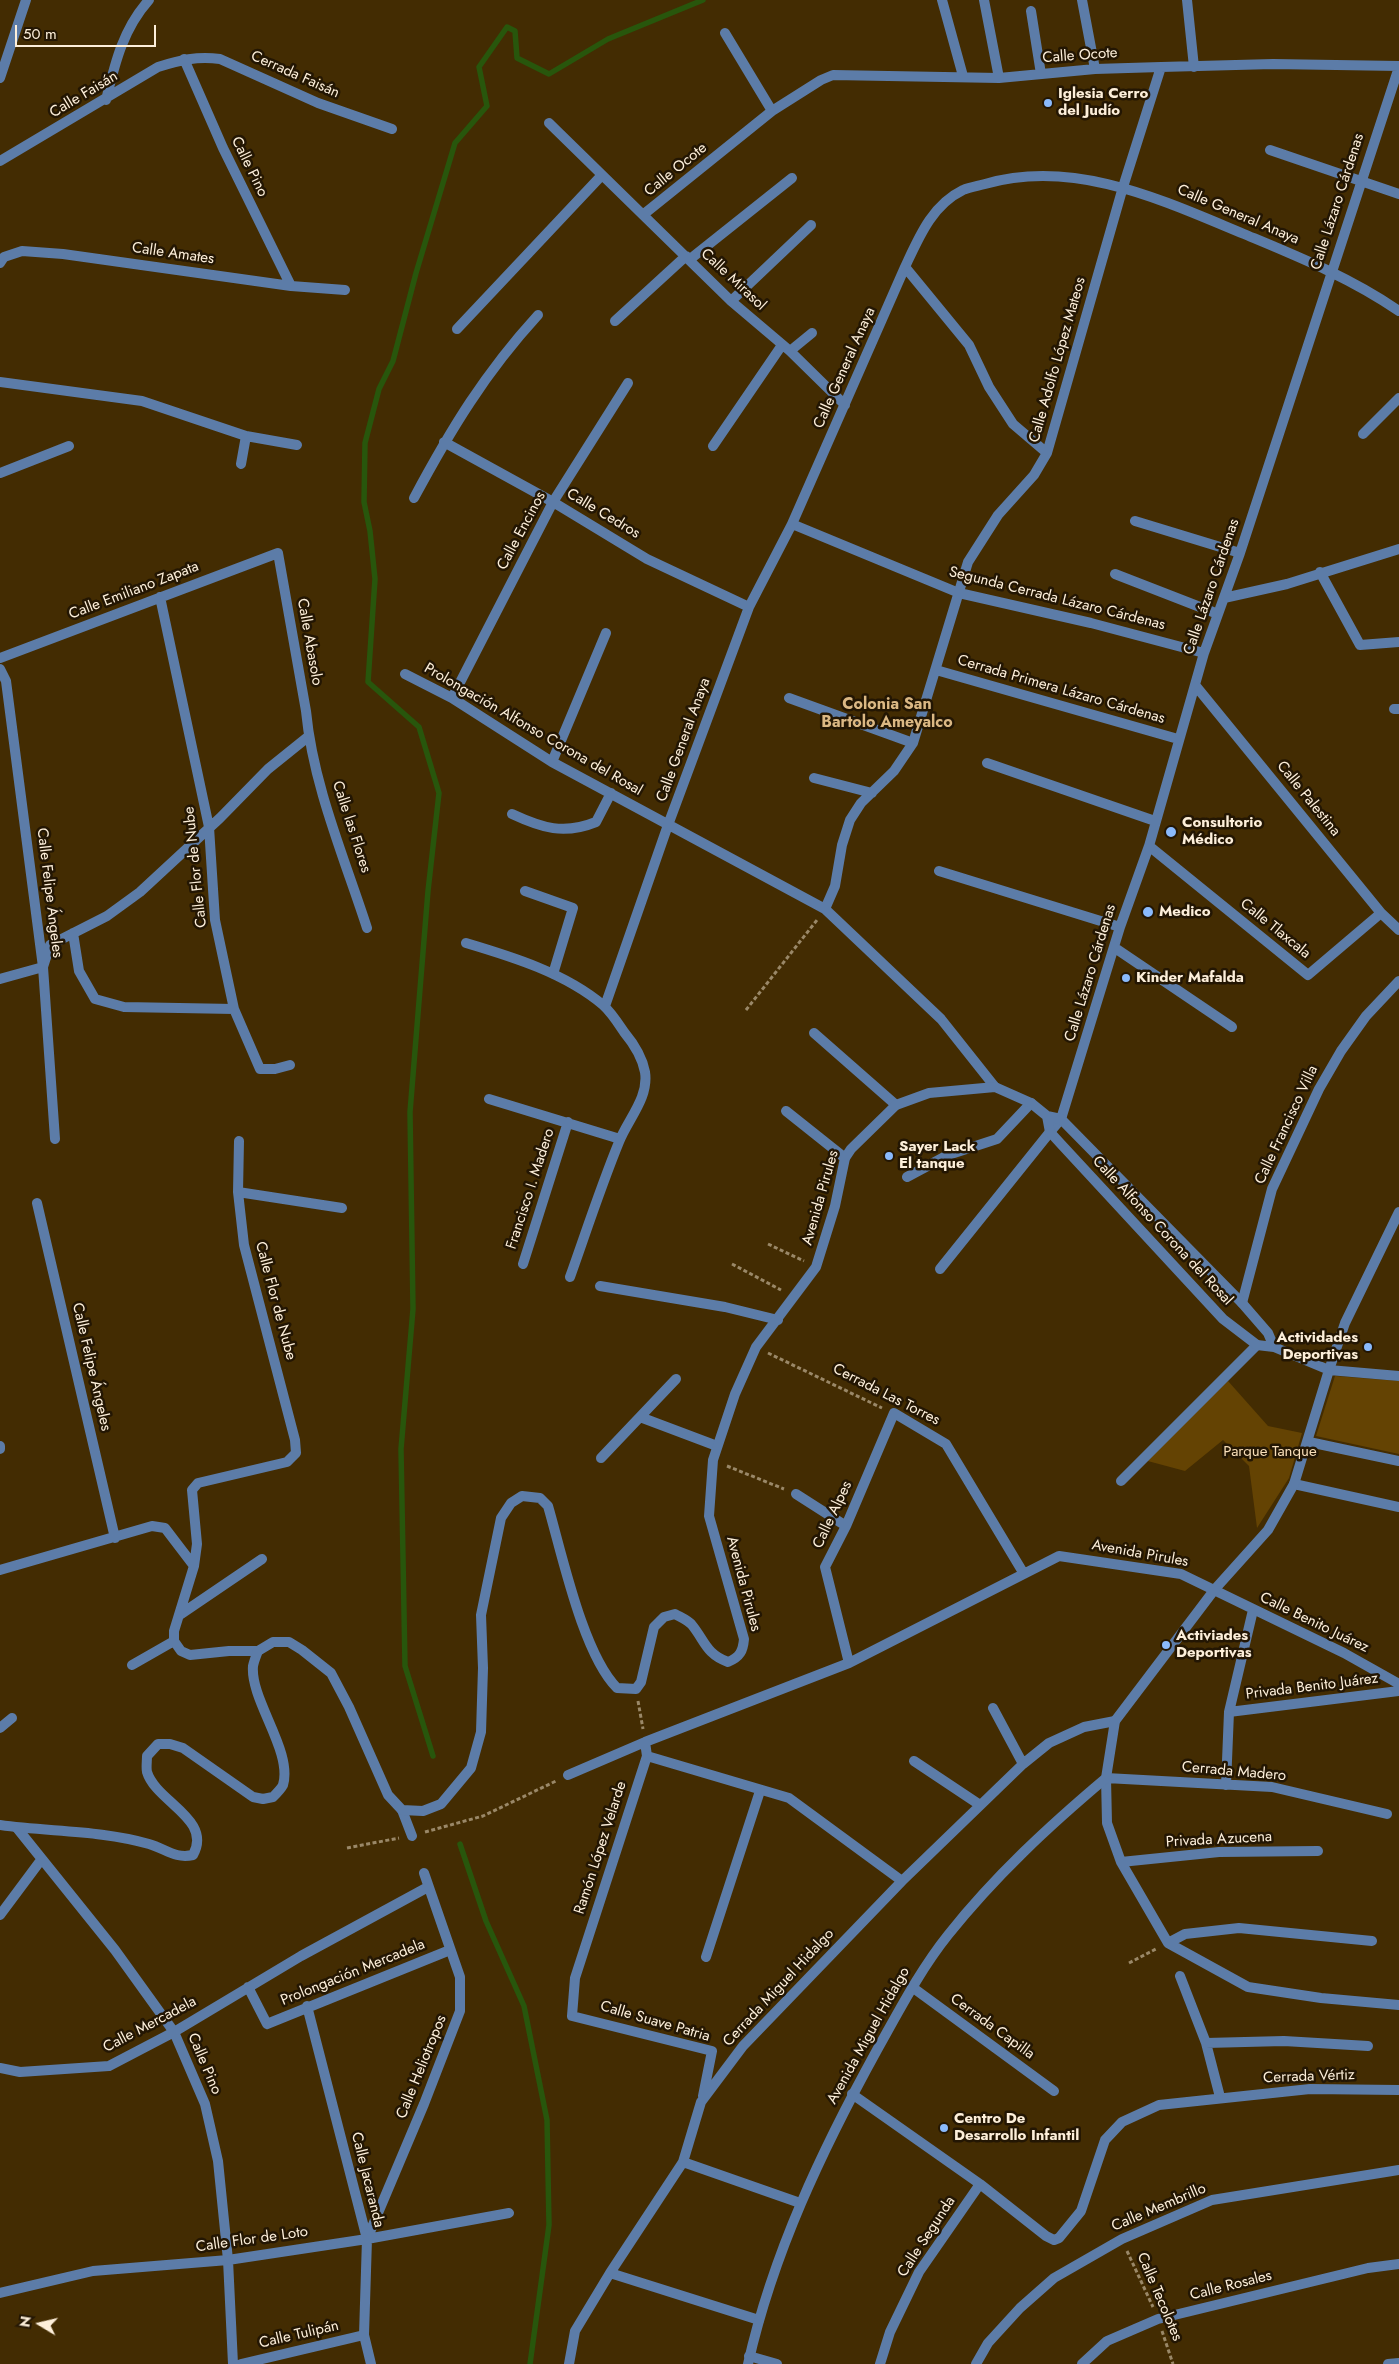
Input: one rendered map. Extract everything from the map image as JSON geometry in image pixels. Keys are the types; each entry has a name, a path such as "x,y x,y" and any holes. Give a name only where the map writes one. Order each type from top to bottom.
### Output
{"street":[{"path":"0,78 26,0"},
{"path":"106,100 118,52 135,16 149,0"},
{"path":"942,0 963,76"},
{"path":"984,0 999,78"},
{"path":"1082,0 1095,69"},
{"path":"1187,0 1194,67"},
{"path":"1031,11 1041,74"},
{"path":"725,33 772,111"},
{"name":"Cerrada Faisán","path":"184,59 202,56 220,58 318,103 392,129"},
{"name":"Calle Faisán","path":"0,160 106,100 158,67 184,59"},
{"name":"Calle Pino","path":"184,59 222,148 291,286"},
{"name":"Calle Ocote","path":"644,214 772,111 821,80 833,75 999,78 1095,69 1161,67 1273,64 1399,66"},
{"name":"Calle Lázaro Cárdenas","path":"1061,1119 1120,927 1148,846 1204,653 1240,553 1399,66"},
{"name":"Calle Adolfo López Mateos","path":"825,910 835,886 842,846 850,820 861,803 894,771 913,743 968,562 998,515 1034,475 1047,452 1123,187 1161,67"},
{"name":"Calle Mirasol","path":"549,123 731,301 786,348 845,405"},
{"path":"1270,150 1399,194"},
{"path":"457,329 602,175"},
{"name":"Calle General Anaya","path":"605,1006 668,825 749,607 792,524 920,236 935,210 963,190 1008,178 1045,175 1123,187 1158,198 1332,271 1370,292 1399,312"},
{"path":"615,321 687,258 792,178"},
{"path":"731,301 811,225"},
{"name":"Calle Amates","path":"0,264 4,257 22,251 38,252 291,286 346,290"},
{"path":"906,267 969,345 989,388 1013,424 1047,452"},
{"path":"414,498 444,442 485,378 506,351 538,316"},
{"path":"713,446 786,348 812,333"},
{"path":"0,382 142,401 246,436 297,445"},
{"name":"Calle Encinos","path":"452,698 553,502 628,383"},
{"path":"1363,434 1399,398"},
{"path":"241,464 246,436"},
{"name":"Calle Cedros","path":"444,442 553,502 648,559 749,607"},
{"path":"0,473 70,446"},
{"path":"1135,521 1240,553"},
{"name":"Segunda Cerrada Lázaro Cárdenas","path":"792,524 959,592 1091,623 1204,653"},
{"path":"1224,598 1287,584 1320,572 1399,549"},
{"name":"Calle Emiliano Zapata","path":"0,658 278,553"},
{"name":"Calle Abasolo","path":"278,553 309,736"},
{"path":"1320,572 1360,644 1399,642"},
{"path":"1115,574 1218,614"},
{"name":"Calle Flor de Nube","path":"160,597 210,827 215,920 234,1009 260,1069 274,1069 290,1065"},
{"path":"552,762 606,634"},
{"name":"Calle Felipe Ángeles","path":"0,669 6,681 43,966 55,1139"},
{"name":"Cerrada Primera Lázaro Cárdenas","path":"936,670 1178,739"},
{"name":"Prolongación Alfonso Corona del Rosal","path":"405,674 452,698 552,762 825,910 941,1019 995,1087"},
{"name":"Calle Palestina","path":"1195,685 1381,913 1399,930"},
{"path":"789,698 913,743"},
{"path":"0,979 43,966 50,945 106,916 140,892 210,827 268,769 309,736"},
{"name":"Calle las Flores","path":"309,736 321,785 367,928"},
{"path":"987,763 1155,821"},
{"path":"814,778 872,793"},
{"path":"512,814 533,824 562,831 580,829 596,822 611,793"},
{"name":"Calle Tlaxcala","path":"1148,846 1308,975 1381,913"},
{"path":"939,871 1120,927"},
{"path":"525,891 574,908 553,974"},
{"path":"73,933 79,971 95,998 124,1007 234,1009"},
{"path":"466,943 502,954 553,974 583,990 605,1006 638,1049 645,1073 641,1097 635,1114 620,1139 570,1277"},
{"path":"1115,948 1232,1027"},
{"name":"Calle Francisco Villa","path":"1242,1303 1272,1189 1319,1089 1341,1050 1366,1016 1399,981"},
{"path":"814,1033 896,1105"},
{"path":"940,1269 1061,1119 1047,1116 1031,1103 995,1087"},
{"name":"Avenida Pirules","path":"636,1689 644,1673 654,1627 664,1617 675,1614 691,1624 706,1647 716,1658 728,1662 737,1658 743,1649 744,1639 709,1516 713,1460 735,1394 756,1348 795,1298 816,1267 835,1206 842,1156 896,1105 929,1093 995,1087"},
{"path":"489,1099 620,1139"},
{"path":"907,1178 948,1155 997,1139 1031,1103"},
{"path":"786,1111 842,1156"},
{"path":"1047,1116 1050,1132"},
{"name":"Calle Alfonso Corona del Rosal","path":"1061,1119 1242,1303 1268,1333 1274,1347"},
{"name":"Francisco I. Madero","path":"523,1264 568,1122"},
{"name":"Calle Alfonso Corona del Rosal","path":"1050,1132 1223,1319 1257,1345"},
{"name":"Calle Flor de Nube","path":"194,1566 197,1544 192,1490 198,1483 287,1462 296,1453 295,1440 244,1245 238,1192 239,1141"},
{"path":"238,1192 342,1208"},
{"name":"Calle Felipe Ángeles","path":"38,1203 115,1538"},
{"path":"1399,1212 1345,1323 1329,1370 1309,1442 1294,1484 1268,1530 1215,1589 1115,1721 1106,1778 1107,1824 1121,1862 1168,1943 1248,1987 1321,1998 1399,2005"},
{"path":"600,1286 725,1307 778,1320"},
{"path":"1121,1481 1257,1345 1274,1347 1329,1370 1399,1376"},
{"path":"602,1458 676,1379"},
{"name":"Calle Alpes","path":"849,1662 825,1567 846,1526 894,1413"},
{"name":"Cerrada Las Torres","path":"894,1413 946,1444 1024,1574"},
{"path":"640,1417 717,1446"},
{"path":"1309,1442 1399,1461"},
{"path":"1294,1484 1399,1507"},
{"path":"796,1494 846,1526"},
{"path":"402,1810 423,1811 441,1804 471,1768 481,1732 483,1668 481,1615 501,1518 510,1503 522,1496 540,1498 548,1506 584,1627 608,1679 617,1688 636,1689"},
{"path":"0,1570 152,1526 165,1528 194,1566 181,1614 174,1631 174,1641 181,1651 190,1655 229,1651 258,1651 273,1642 289,1642 331,1673 349,1707 388,1795 402,1810 412,1836"},
{"name":"Avenida Pirules","path":"568,1775 645,1742 849,1662 1059,1556 1181,1574 1215,1589"},
{"path":"181,1614 262,1560"},
{"name":"Calle Benito Juárez","path":"1215,1589 1253,1610 1344,1653 1399,1684"},
{"path":"1226,1785 1229,1712 1253,1610"},
{"path":"132,1665 174,1641"},
{"path":"0,1825 117,1837 153,1845 173,1855 184,1857 193,1855 198,1847 198,1838 190,1821 160,1793 147,1772 147,1756 158,1744 170,1744 184,1748 253,1797 263,1799 273,1797 282,1785 283,1770 274,1736 255,1682 253,1665 258,1651"},
{"name":"Privada Benito Juárez","path":"1229,1712 1399,1691"},
{"path":"993,1708 1023,1764"},
{"path":"0,1728 12,1718"},
{"name":"Cerrada Miguel Hidalgo","path":"569,2364 575,2331 610,2273 683,2162 701,2102 743,2046 902,1881 1023,1764 1050,1743 1084,1727 1115,1721"},
{"name":"Ramón López Velarde","path":"572,2016 575,1978 647,1756 645,1742"},
{"path":"647,1756 760,1791 789,1798 902,1881"},
{"path":"914,1760 980,1805"},
{"name":"Cerrada Madero","path":"1106,1778 1272,1788 1387,1814"},
{"name":"Avenida Miguel Hidalgo","path":"748,2360 758,2320 800,2203 852,2094 912,1987 947,1935 1006,1867 1051,1824 1106,1778"},
{"path":"706,1957 760,1791"},
{"name":"Calle Pino","path":"17,1828 115,1950 174,2032 205,2104 218,2161 228,2260 234,2364"},
{"name":"Privada Azucena","path":"1121,1862 1219,1852 1318,1851"},
{"path":"0,1915 41,1860"},
{"name":"Calle Heliotropos","path":"366,2239 424,2104 460,2011 460,1977 424,1873"},
{"name":"Calle Mercadela","path":"0,2068 20,2072 109,2066 174,2032 248,1988 428,1887"},
{"path":"1168,1943 1185,1934 1202,1930 1239,1928 1372,1941"},
{"name":"Prolongación Mercadela","path":"248,1988 267,2024 307,2006 450,1950"},
{"path":"1180,1976 1206,2043 1220,2097"},
{"name":"Cerrada Capilla","path":"912,1987 1054,2091"},
{"name":"Calle Jacaranda","path":"307,2006 366,2239 364,2335 371,2364"},
{"name":"Calle Suave Patria","path":"572,2016 712,2051 701,2102"},
{"path":"1206,2043 1284,2041 1368,2046"},
{"name":"Cerrada Vértiz","path":"980,2184 1046,2236 1054,2240 1059,2238 1080,2211 1104,2140 1122,2122 1159,2105 1220,2097 1310,2089 1399,2090"},
{"path":"852,2094 980,2184"},
{"path":"683,2162 800,2203"},
{"name":"Calle Membrillo","path":"976,2364 988,2343 1020,2308 1054,2278 1122,2239 1212,2200 1399,2170"},
{"name":"Calle Segunda","path":"880,2364 890,2332 918,2272 980,2184"},
{"name":"Calle Flor de Loto","path":"0,2294 93,2271 228,2260 366,2239 509,2213"},
{"name":"Calle Rosales","path":"1082,2364 1107,2341 1158,2319 1359,2270 1399,2264"},
{"path":"610,2273 758,2320"},
{"name":"Calle Tulipán","path":"241,2364 364,2335"},
{"path":"748,2360 777,2364"},
{"path":"1388,2364 1399,2362"}],"path":[{"path":"746,1010 825,910"},
{"path":"768,1244 816,1267"},
{"path":"732,1264 795,1298"},
{"name":"Cerrada Las Torres","path":"756,1348 894,1413"},
{"path":"713,1460 796,1494"},
{"path":"636,1689 645,1742"},
{"path":"347,1848 412,1836 483,1816 568,1775"},
{"path":"1129,1963 1168,1943"},
{"name":"Calle Tecolotes","path":"1122,2239 1158,2319 1174,2364"}],"green space":[{"path":"1335,1376 1399,1381 1399,1454 1316,1436"},
{"name":"Parque Tanque","path":"1228,1381 1268,1426 1302,1433 1289,1478 1257,1528 1249,1466 1223,1440 1185,1471 1144,1460"}],"waterway":[{"path":"433,1756 405,1666 401,1449 413,1309 410,1112 428,891 439,793 419,727 368,682 375,579 370,531 364,502 365,443 379,389 393,361 416,273 455,143 487,106 479,67 507,27 515,31 517,58 549,74 608,39 703,0"},
{"path":"460,1844 486,1921 524,2006 547,2120 549,2225 530,2364"}],"place":[{"name":"Iglesia Cerro del Judío","path":"1048,103"},
{"name":"Consultorio Médico","path":"1171,832"},
{"name":"Medico","path":"1148,912"},
{"name":"Kinder Mafalda","path":"1126,978"},
{"name":"Sayer Lack El tanque","path":"889,1156"},
{"name":"Actividades Deportivas","path":"1368,1347"},
{"name":"Activiades Deportivas","path":"1166,1645"},
{"name":"Centro De Desarrollo Infantil","path":"944,2128"}],"district":[{"name":"Colonia San Bartolo Ameyalco","path":"887,714"}]}
